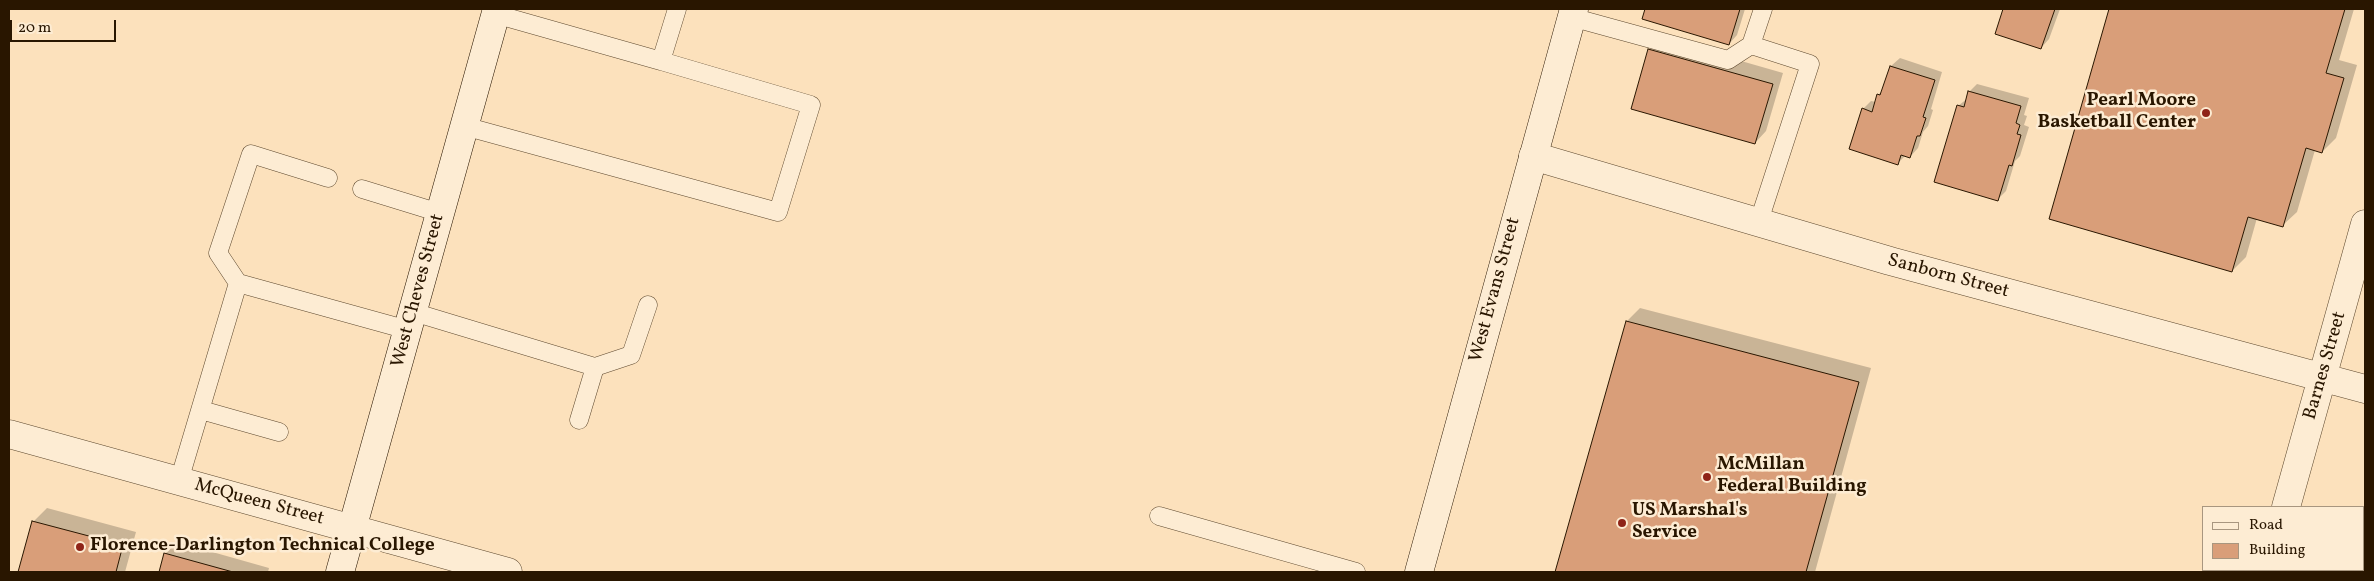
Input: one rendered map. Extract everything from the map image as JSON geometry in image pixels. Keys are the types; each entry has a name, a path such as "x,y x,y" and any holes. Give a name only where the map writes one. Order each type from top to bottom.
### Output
{"street":[{"name":"West Cheves Street","path":"340,572 496,12"},
{"name":"West Evans Street","path":"1419,572 1573,13"},
{"name":"Sanborn Street","path":"1533,156 1890,261 2365,389"},
{"name":"Barnes Street","path":"2286,506 2365,224"},
{"name":"McQueen Street","path":"9,434 508,572"}],"lane":[{"path":"661,61 677,9"},
{"path":"1573,13 1728,60 1751,45 1763,9"},
{"path":"464,126 778,212 811,105 496,12"},
{"path":"1751,45 1810,64 1759,221"},
{"path":"328,178 251,154 218,252 238,283 410,321 595,367 631,355 648,306"},
{"path":"362,189 440,213"},
{"path":"178,481 238,283"},
{"path":"579,420 595,367"},
{"path":"201,410 279,432"},
{"path":"1158,516 1356,572"}],"building":[{"path":"1645,9 1740,9 1729,45 1642,19"},
{"path":"2003,9 2055,9 2041,49 1995,34"},
{"name":"Pearl Moore Basketball Center","path":"2109,9 2345,9 2326,73 2344,78 2322,153 2306,148 2283,227 2248,217 2232,272 2049,219"},
{"path":"1648,49 1773,84 1755,144 1631,109"},
{"path":"1890,66 1935,80 1923,117 1926,118 1920,136 1917,136 1910,158 1901,155 1898,165 1849,149 1862,108 1872,112 1877,94 1880,95"},
{"path":"1968,91 2021,106 2016,123 2020,125 2017,134 2021,135 2012,166 2009,165 1998,201 1934,182 1957,105 1964,107"},
{"name":"McMillan Federal Building","path":"1626,321 1859,382 1806,572 1555,572"},
{"path":"32,521 123,545 116,572 18,572"},
{"path":"164,553 233,572 159,572"}],"place":[{"name":"Pearl Moore Basketball Center","path":"2206,113"},
{"name":"McMillan Federal Building","path":"1707,477"},
{"name":"US Marshal's Service","path":"1622,523"},
{"name":"Florence-Darlington Technical College","path":"80,547"}]}
